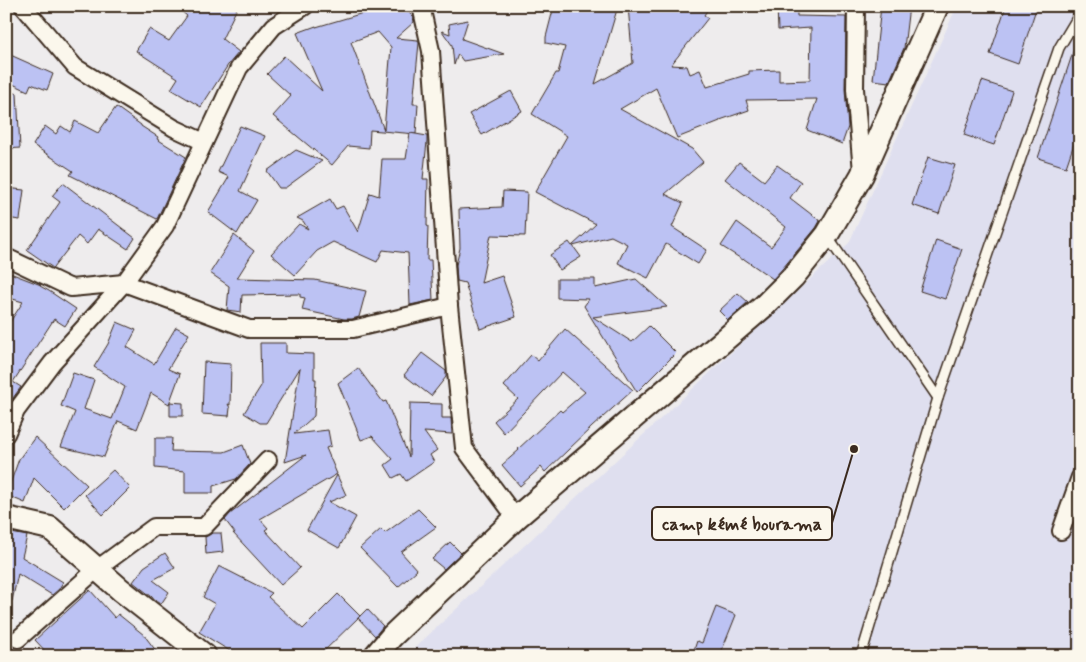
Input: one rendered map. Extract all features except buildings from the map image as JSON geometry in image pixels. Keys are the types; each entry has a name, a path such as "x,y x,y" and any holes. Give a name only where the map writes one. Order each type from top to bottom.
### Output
{"main road":[{"path":"375,656 392,636 516,518 764,306 793,277 827,235 862,174 936,6"},
{"path":"6,518 50,528 121,590 205,656"}],"street":[{"path":"23,6 74,67 174,128 204,142"},
{"path":"6,434 16,411 52,363 124,283 166,226 239,68 274,26 305,6"},
{"path":"421,6 432,51 449,306 464,448 516,518"},
{"path":"856,6 855,89 862,174"},
{"path":"6,257 71,288 124,283 249,329 353,329 449,306"},
{"path":"18,639 97,569 154,527 204,527 268,460"},
{"path":"1061,531 1080,477"}],"lane":[{"path":"861,656 938,398 1059,48 1080,14"},
{"path":"827,235 938,398"}],"shaded area":[{"path":"957,6 1080,6 1080,656 406,656 849,243"}],"place":[{"name":"camp kémé bourama","path":"854,449"}]}
